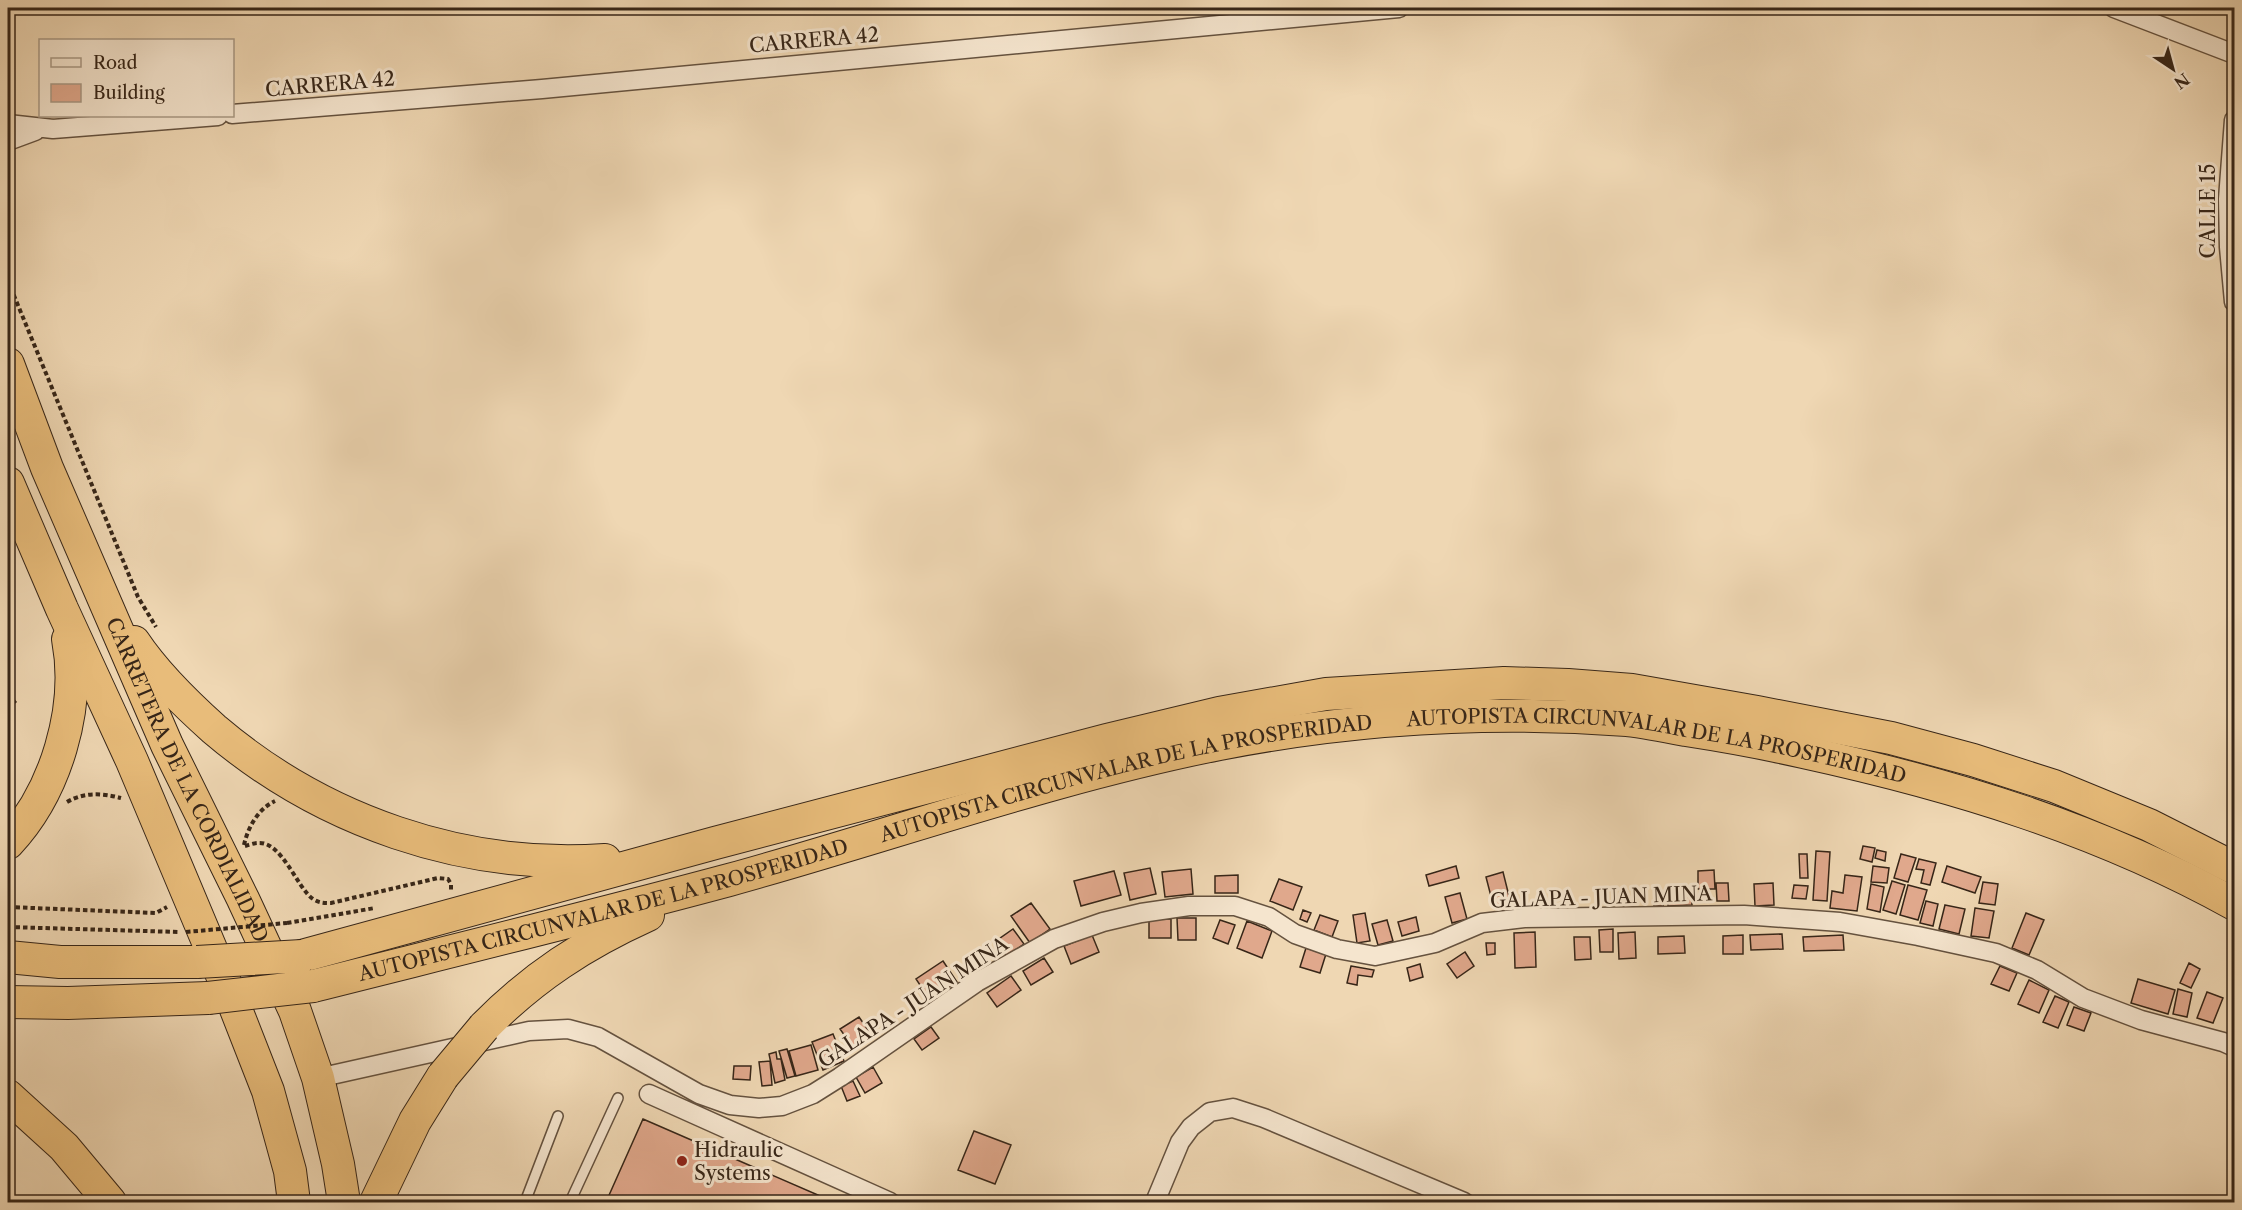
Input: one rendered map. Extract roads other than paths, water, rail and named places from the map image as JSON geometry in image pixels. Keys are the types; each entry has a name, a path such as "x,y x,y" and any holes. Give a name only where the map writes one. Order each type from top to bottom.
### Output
{"highway":[{"name":"CARRETERA DE LA CORDIALIDAD","path":"8,364 47,468 167,746 243,900 294,1011 318,1078 338,1164 344,1203"},
{"path":"8,483 62,609 132,761 268,1091 290,1171 294,1203"},
{"path":"102,596 150,663 189,707 243,753 302,792 366,823 434,845 503,858 574,862 645,857 715,843"},
{"path":"8,843 31,814 53,770 65,731 71,690 69,649 62,609"},
{"name":"AUTOPISTA CIRCUNVALAR DE LA PROSPERIDAD","path":"8,957 60,962 197,962 302,956 715,843 1107,740 1219,713 1326,694 1504,683 1632,690 1891,738 2054,786 2149,825 2235,868"},
{"name":"AUTOPISTA CIRCUNVALAR DE LA PROSPERIDAD","path":"8,1002 69,1003 208,998 314,986 728,880 1111,769 1221,744 1331,726 1423,719 1508,716 1630,720 1753,741 1886,770 2038,815 2129,851 2235,904"},
{"path":"376,1203 415,1121 443,1076 484,1026 506,1005 550,968 611,932 728,880"},
{"path":"8,1096 64,1147 110,1203"}],"street":[{"name":"CARRERA 42","path":"234,114 554,87 1366,9 1399,8"},
{"path":"2114,8 2235,54"},
{"path":"8,124 42,129 204,117"},
{"name":"CALLE 15","path":"2235,120 2228,199 2235,302"},
{"path":"8,141 42,129"},
{"name":"GALAPA - JUAN MINA","path":"318,1078 529,1031 568,1029 598,1037 699,1094 730,1105 759,1108 782,1106 813,1094 976,982 1054,939 1103,922 1141,913 1189,906 1235,906 1269,917 1294,934 1337,950 1375,956 1435,943 1482,923 1524,918 1744,915 1840,922 1996,953 2037,970 2082,998 2141,1020 2235,1047"},
{"path":"649,1094 890,1203"},
{"path":"1155,1203 1180,1142 1191,1127 1210,1113 1233,1108 1264,1118 1464,1203"}],"lane":[{"path":"570,1203 618,1098"},
{"path":"525,1203 558,1116"}],"place":[{"name":"Hidraulic Systems","path":"682,1161"}]}
